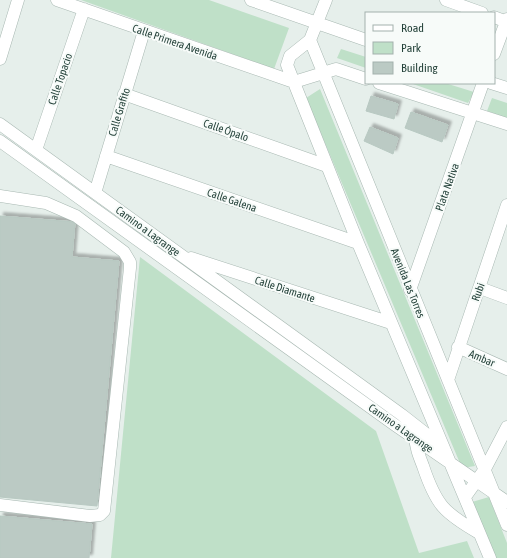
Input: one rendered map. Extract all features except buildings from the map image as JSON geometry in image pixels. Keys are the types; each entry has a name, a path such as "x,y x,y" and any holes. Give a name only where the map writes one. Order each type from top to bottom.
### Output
{"street":[{"path":"0,59 18,0"},
{"name":"Calle Primera Avenida","path":"57,0 294,82"},
{"path":"251,0 365,40"},
{"path":"326,0 310,40 290,56 287,62 358,244 490,558"},
{"path":"446,0 479,12"},
{"name":"Calle Topacio","path":"36,150 84,9"},
{"path":"495,17 507,21 495,51"},
{"name":"Calle Grafito","path":"95,193 144,31"},
{"name":"Avenida Las Torres","path":"310,40 410,290 507,525"},
{"path":"294,82 336,69 365,79"},
{"path":"382,84 507,124"},
{"name":"Plata Nativa","path":"410,290 483,84"},
{"path":"494,84 507,88"},
{"name":"Calle Ópalo","path":"124,94 327,166"},
{"name":"Camino a Lagrange","path":"0,124 416,426 425,433 436,454"},
{"name":"Camino a Lagrange","path":"0,141 436,454"},
{"name":"Calle Galena","path":"106,156 358,244"},
{"path":"0,196 46,203 76,216 124,252 130,262 106,507 104,511 100,515 90,516 0,505"},
{"name":"Rubi","path":"448,380 458,347 503,229 507,205"},
{"name":"Calle Diamante","path":"179,255 391,323"},
{"path":"480,288 507,298"},
{"name":"Ambar","path":"458,347 507,369"},
{"path":"416,426 415,439 430,487 437,500 452,517 479,532"},
{"path":"465,497 485,469 507,426"},
{"path":"436,454 507,502"}],"green space":[{"path":"81,0 209,0 289,28 274,69"},
{"path":"341,49 365,57 365,68 337,58"},
{"path":"413,84 448,84 474,92 468,103"},
{"path":"320,89 475,466 462,468 306,98"},
{"path":"492,98 507,103 507,118 487,111"},
{"path":"140,257 376,431 419,553 467,541 474,558 111,558"},
{"path":"489,497 507,543 507,558 495,558 472,502"}]}
